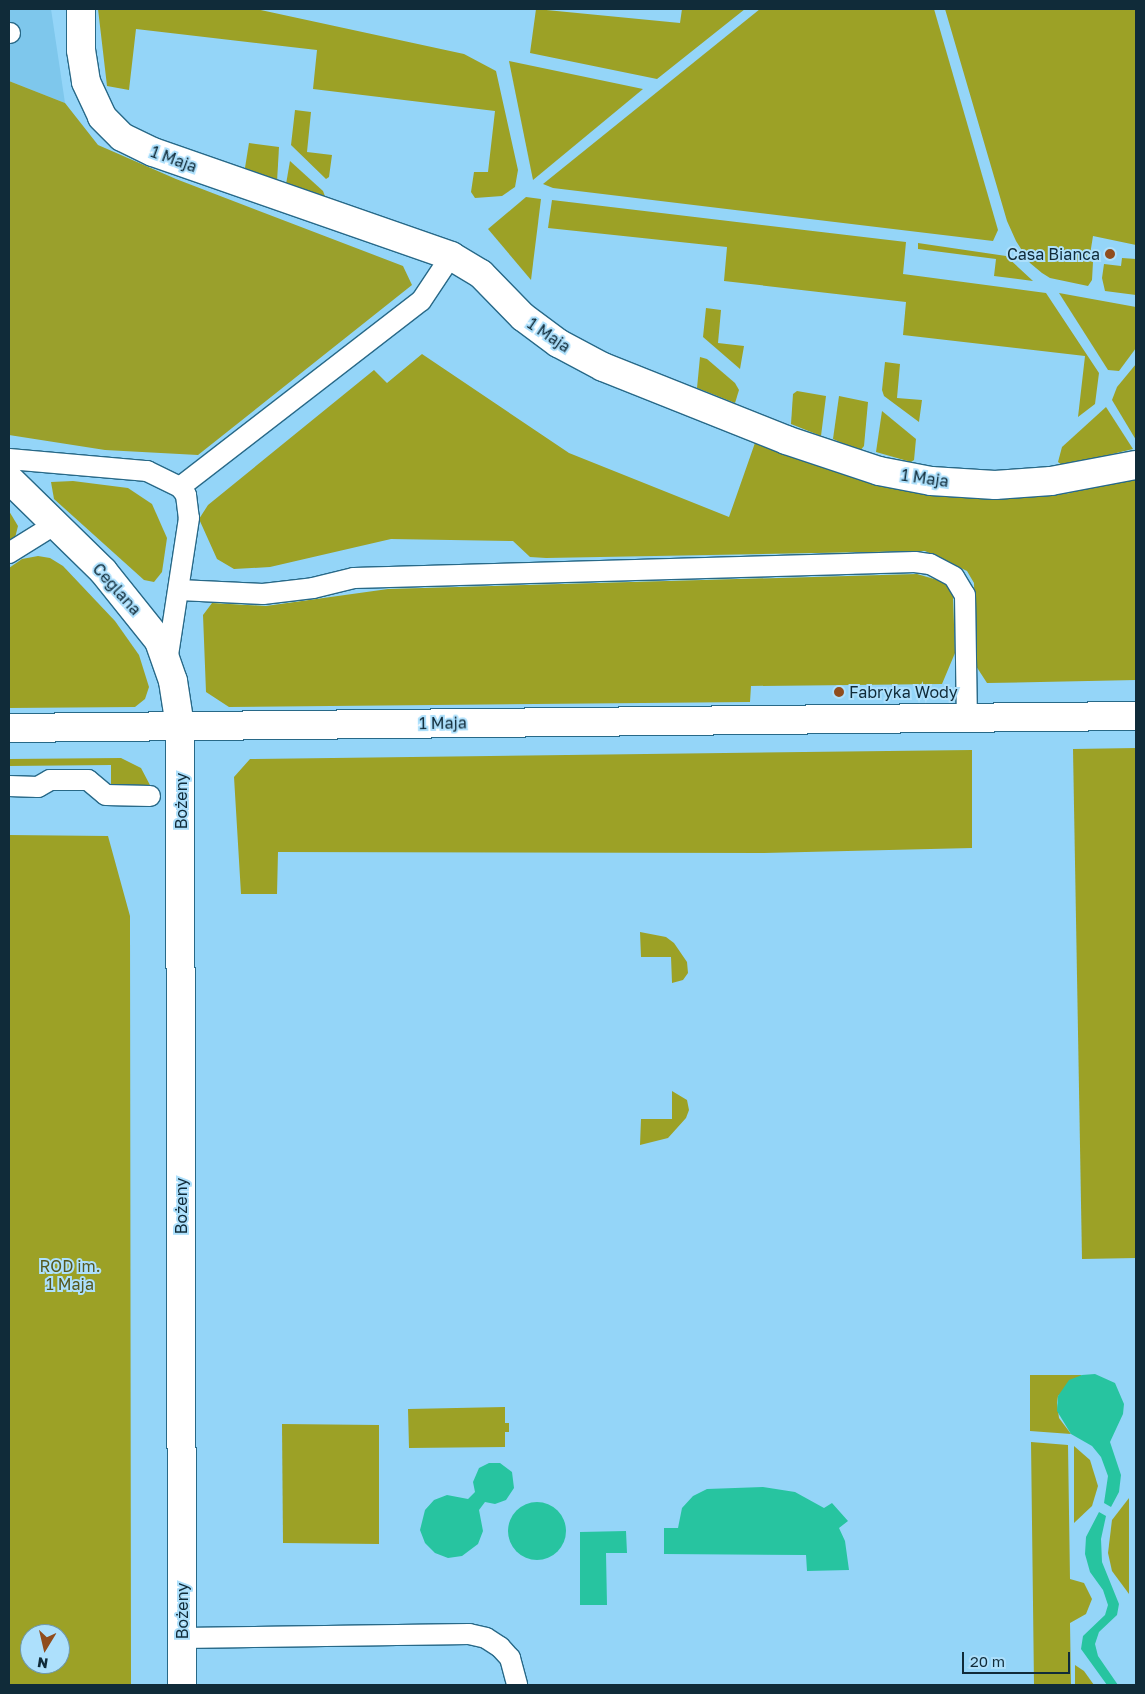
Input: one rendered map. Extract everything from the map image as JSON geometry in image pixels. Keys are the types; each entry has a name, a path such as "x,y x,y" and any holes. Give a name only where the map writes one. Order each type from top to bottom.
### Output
{"street":[{"name":"1 Maja","path":"81,20 90,93 102,117 122,138 162,155 451,256 481,274 524,318 551,338 603,367 786,440 878,471 931,481 995,485 1051,481 1136,465"},
{"name":"Ceglana","path":"9,479 125,596 159,641 168,661 180,726"},
{"name":"1 Maja","path":"9,728 1136,716"},
{"name":"Bożeny","path":"180,726 182,1685"}],"lane":[{"path":"180,487 421,301 451,256"},
{"path":"9,459 147,471 180,487 186,495 189,518 168,661"},
{"path":"9,553 54,525"},
{"path":"179,590 263,594 313,588 354,578 915,562 930,564 954,577 965,595 967,718"},
{"path":"9,786 38,787 50,780 88,780 106,795 150,796"},
{"path":"182,1638 469,1634 486,1638 500,1647 510,1658 517,1685"}],"shaded area":[{"path":"9,9 51,9 65,103 9,81"},
{"path":"9,81 65,103 98,145 176,179 403,266 412,285 198,455 105,450 9,435"},
{"path":"1095,1374 1115,1383 1124,1404 1123,1414 1110,1442 1121,1475 1119,1492 1111,1507 1104,1503 1108,1476 1101,1457 1092,1446 1071,1434 1057,1411 1058,1396 1069,1380 1082,1375"},
{"path":"489,1463 500,1463 512,1472 514,1488 506,1500 495,1504 485,1502 479,1510 483,1531 478,1544 462,1556 448,1558 435,1553 425,1543 420,1530 425,1510 434,1500 447,1495 468,1499 475,1492 473,1482 479,1468"},
{"path":"763,1487 795,1492 824,1508 832,1503 848,1521 839,1528 845,1541 849,1570 807,1571 806,1555 664,1554 664,1528 678,1528 682,1508 693,1496 707,1489"},
{"path":"537,1502 548,1504 561,1515 566,1531 564,1542 553,1555 537,1560 526,1558 513,1547 508,1531 510,1520 521,1507"},
{"path":"1099,1512 1106,1516 1101,1539 1102,1562 1119,1604 1117,1615 1099,1632 1095,1644 1098,1656 1118,1685 1107,1685 1081,1649 1083,1636 1105,1615 1108,1605 1103,1590 1090,1572 1085,1554 1086,1537"},
{"path":"626,1531 627,1553 606,1553 607,1605 580,1605 580,1532"}],"green space":[{"path":"98,9 256,9 464,54 496,71 518,170 515,187 502,196 475,198 471,192 474,172 488,172 495,111 313,89 317,50 136,29 129,90 107,86"},
{"path":"536,9 680,23 682,9 745,9 657,79 530,53"},
{"path":"760,9 934,9 998,230 993,241 553,188 543,184"},
{"path":"945,9 1136,9 1136,245 1093,236 1089,261 1093,262 1092,280 1088,286 1050,278 1042,273 1030,263 1016,241 1007,221"},
{"path":"509,61 643,89 533,180"},
{"path":"295,110 311,112 307,152 332,155 329,177 326,179 291,145"},
{"path":"249,143 279,147 277,182 244,174"},
{"path":"290,161 323,191 326,199 285,190"},
{"path":"526,197 541,199 531,280 488,229"},
{"path":"552,200 906,242 903,274 1046,293 1099,373 1095,404 1078,417 1085,356 903,335 906,302 724,281 727,247 548,228"},
{"path":"918,243 1006,256 1033,281 994,276 996,259 918,249"},
{"path":"1122,258 1136,259 1136,295 1105,291 1102,278 1104,264 1121,266"},
{"path":"1059,293 1136,307 1136,348 1119,371 1108,370"},
{"path":"706,308 721,310 718,343 744,346 740,369 703,337"},
{"path":"422,354 569,453 729,517 756,440 977,497 1040,497 1070,493 1118,479 1136,479 1136,680 987,683 976,666 974,583 967,571 925,551 546,558 530,557 513,541 391,539 270,567 234,569 217,559 199,519 208,505 374,370 387,383"},
{"path":"700,357 707,359 735,383 739,390 735,403 697,388"},
{"path":"885,362 900,364 897,398 922,400 919,422 884,396 882,390"},
{"path":"1136,364 1136,440 1112,400 1117,387"},
{"path":"797,391 826,396 821,436 791,424 793,394"},
{"path":"839,396 868,402 864,446 860,451 833,439"},
{"path":"1106,407 1133,449 1063,466 1058,462 1062,447"},
{"path":"882,411 916,439 914,460 911,462 876,452"},
{"path":"73,481 128,488 152,504 167,538 162,572 154,582 144,580 54,499 51,482"},
{"path":"9,511 18,526 14,542 9,546"},
{"path":"38,556 50,558 63,566 115,621 139,655 149,687 145,699 135,707 9,708 9,568 22,559"},
{"path":"917,574 941,581 949,587 953,596 955,653 942,684 751,686 750,702 229,707 206,692 203,615 212,603 266,606 388,589"},
{"path":"1136,748 1136,1258 1082,1259 1073,749"},
{"path":"972,750 972,848 764,853 278,852 277,894 241,894 234,777 250,759"},
{"path":"121,758 141,768 151,787 111,786 111,765 9,766 9,759"},
{"name":"ROD im. 1 Maja","path":"9,835 108,836 130,916 131,1685 9,1685"},
{"path":"640,932 666,937 674,943 687,962 688,973 683,980 672,983 671,957 641,957"},
{"path":"672,1091 687,1100 689,1110 686,1118 668,1138 640,1145 641,1119 672,1119"},
{"path":"1030,1375 1082,1375 1058,1396 1059,1418 1071,1434 1030,1431"},
{"path":"505,1407 505,1423 509,1423 509,1432 505,1432 505,1447 409,1448 408,1409"},
{"path":"282,1424 379,1425 379,1544 283,1543"},
{"path":"1031,1442 1068,1445 1070,1579 1084,1583 1092,1599 1086,1614 1070,1623 1071,1685 1034,1685"},
{"path":"1074,1446 1090,1460 1098,1486 1092,1506 1074,1523"},
{"path":"1129,1498 1129,1594 1112,1571 1108,1553 1112,1520"},
{"path":"1075,1665 1084,1671 1094,1685 1075,1685"}],"place":[{"name":"Casa Bianca","path":"1110,254"},
{"name":"Fabryka Wody","path":"839,692"}]}
